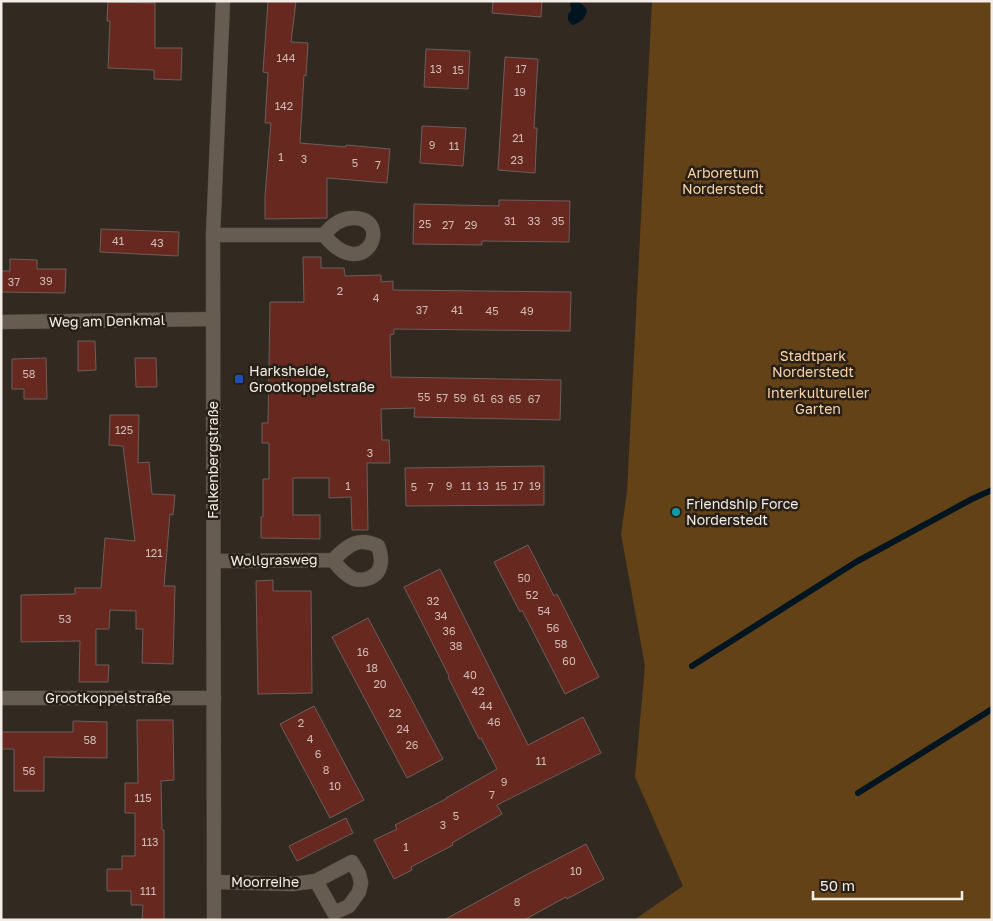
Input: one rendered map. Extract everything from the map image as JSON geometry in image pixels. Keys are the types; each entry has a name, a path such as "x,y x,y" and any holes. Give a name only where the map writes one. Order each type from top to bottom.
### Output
{"street":[{"name":"Falkenbergstraße","path":"214,920 213,235 223,1"},
{"path":"213,235 324,235"},
{"name":"Weg am Denkmal","path":"1,322 213,319"},
{"name":"Wollgrasweg","path":"214,561 333,560"},
{"name":"Grootkoppelstraße","path":"1,698 214,698"},
{"name":"Moorreihe","path":"215,882 292,884 316,881"}],"green space":[{"name":"Stadtpark Norderstedt","path":"652,1 992,1 992,920 634,920 683,886 635,777 645,666 621,534 627,492"}],"water":[{"path":"571,1 580,3 587,10 582,20 572,25 568,20 568,14 571,11"}],"building":[{"path":"268,1 296,1 291,42 308,43 300,143 390,149 387,183 327,178 327,218 265,219 271,123 265,123 268,73 263,72"},
{"path":"493,1 542,1 541,17 492,13"},
{"path":"108,2 155,3 155,48 182,48 181,80 154,79 154,70 108,68 110,21 107,21"},
{"path":"426,49 470,51 468,89 424,87"},
{"path":"505,57 538,59 534,128 537,128 535,173 498,170"},
{"path":"422,126 466,128 463,166 420,163"},
{"path":"499,200 570,201 569,242 482,241 482,245 413,244 414,204 499,206"},
{"path":"101,229 179,232 178,256 100,252"},
{"path":"303,257 321,257 321,268 344,268 345,276 381,275 381,282 393,281 393,290 571,292 570,331 394,329 394,334 390,335 391,377 561,380 560,420 414,417 415,408 381,409 382,440 389,440 390,463 367,463 368,530 352,530 351,497 329,498 329,478 293,478 293,515 320,515 320,539 261,538 263,479 269,479 269,443 262,443 262,423 268,423 270,302 304,302"},
{"path":"10,259 37,260 37,269 66,269 65,293 1,292 1,271 10,271"},
{"path":"78,341 95,341 96,370 78,371"},
{"path":"46,358 47,399 24,399 24,389 12,389 12,359"},
{"path":"135,358 156,358 157,387 136,387"},
{"path":"110,415 139,415 138,463 149,462 152,494 175,495 173,515 170,514 164,586 175,586 173,664 142,663 143,629 136,629 136,611 110,610 109,629 96,629 96,665 109,665 108,682 79,682 80,641 21,642 21,595 75,594 75,588 101,588 105,538 135,541 123,446 109,445"},
{"path":"544,466 544,505 406,506 405,468"},
{"path":"528,545 554,596 557,594 599,677 565,694 522,610 520,612 494,562"},
{"path":"440,569 528,745 583,717 601,753 497,805 502,814 452,843 453,845 411,867 412,870 394,879 374,840 397,829 395,825 446,799 497,769 481,738 479,739 404,587"},
{"path":"273,580 273,591 311,591 312,693 258,694 256,581"},
{"path":"368,618 443,759 407,778 332,637"},
{"path":"314,706 364,800 330,818 280,724"},
{"path":"137,720 173,720 174,780 161,781 162,830 164,830 164,920 142,920 143,905 131,905 131,891 107,891 107,869 122,869 122,856 135,856 135,813 125,813 125,783 138,783"},
{"path":"73,721 107,722 107,758 44,757 44,791 14,791 14,749 1,749 1,732 73,732"},
{"path":"346,818 353,833 297,861 289,846"},
{"path":"586,844 604,879 567,899 566,897 524,920 444,920 526,875"}],"waterway":[{"path":"692,666 856,562 992,490"},
{"path":"858,793 992,709"}],"place":[{"name":"Harksheide, Grootkoppelstraße","path":"239,379"},
{"name":"Friendship Force Norderstedt","path":"676,512"}],"park label":[{"name":"Arboretum Norderstedt","path":"723,182"},
{"name":"Interkultureller Garten","path":"818,402"}]}
